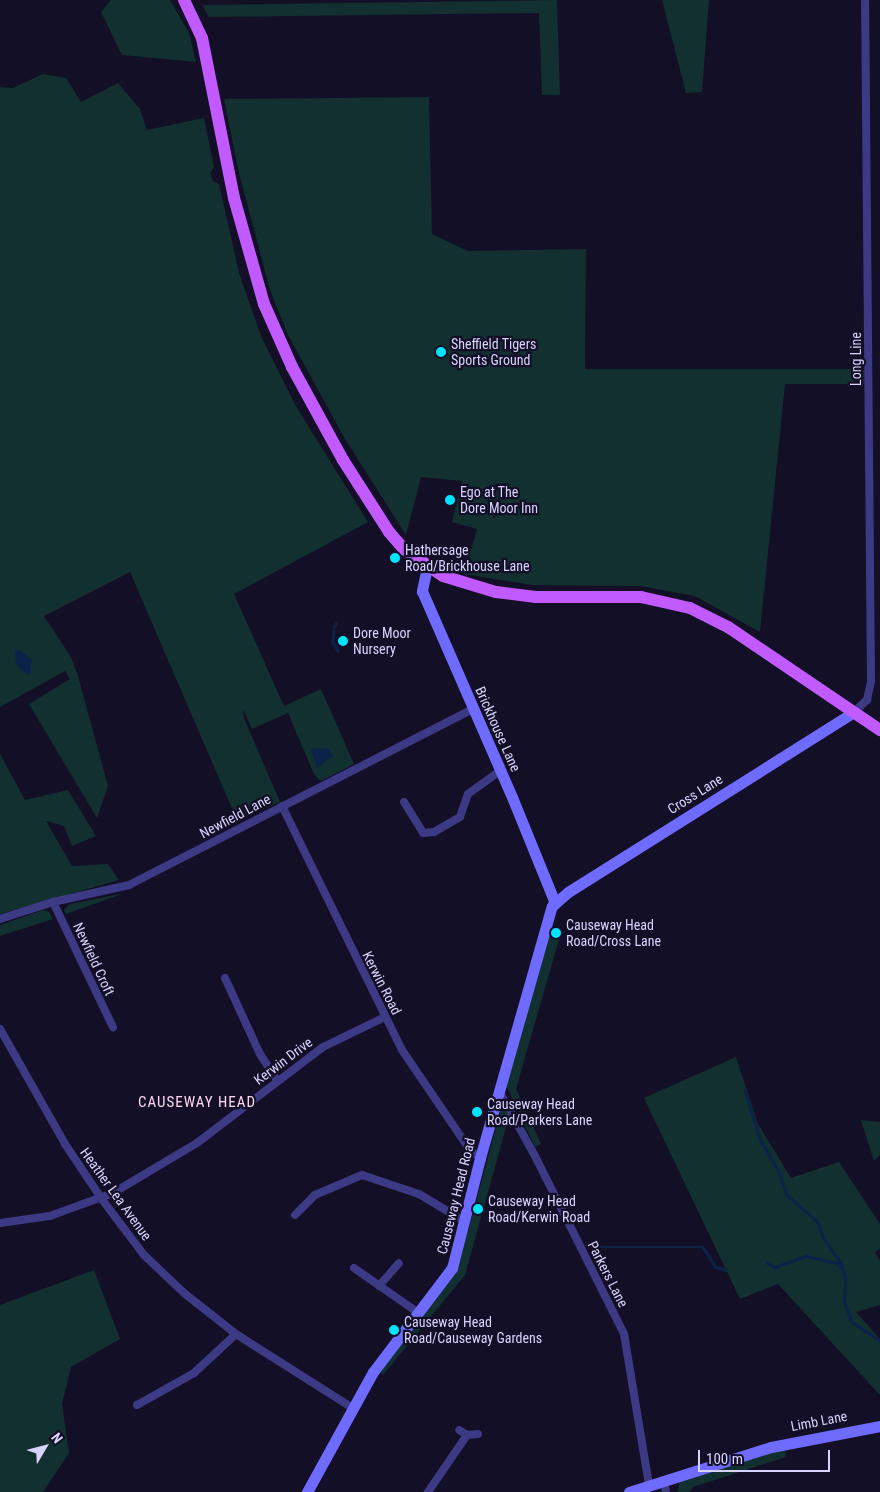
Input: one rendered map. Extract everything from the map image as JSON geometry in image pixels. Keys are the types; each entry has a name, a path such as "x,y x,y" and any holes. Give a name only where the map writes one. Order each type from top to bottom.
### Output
{"main road":[{"path":"184,0 202,38 234,198 272,325 343,460 389,532 427,567 459,583 496,592 536,597 641,597 690,608 728,626 880,730"}],"street":[{"name":"Long Line","path":"854,712 867,700 871,681 865,0"},
{"name":"Brickhouse Lane","path":"427,567 422,590 501,770 555,903"},
{"name":"Newfield Lane","path":"0,919 53,902 129,885 473,709"},
{"name":"Cross Lane","path":"555,903 854,712"},
{"path":"404,802 423,833 434,832 460,817 468,794 501,770"},
{"name":"Kerwin Road","path":"282,806 385,1017 411,1065 470,1150 480,1158"},
{"name":"Newfield Croft","path":"53,902 113,1027"},
{"name":"Causeway Head Road","path":"307,1492 351,1407 417,1312 452,1268 480,1158 547,916 555,903"},
{"path":"225,978 260,1054 277,1080"},
{"name":"Kerwin Drive","path":"0,1223 50,1216 101,1198 197,1143 277,1080 323,1047 385,1017"},
{"name":"Heather Lea Avenue","path":"0,1029 38,1100 101,1198 155,1266 236,1334 351,1407"},
{"name":"Parkers Lane","path":"499,1091 527,1140 624,1334 650,1485"},
{"path":"295,1215 315,1195 362,1175 419,1194 464,1221"},
{"path":"380,1286 400,1263"},
{"path":"354,1268 417,1312"},
{"path":"137,1405 194,1373 236,1334"},
{"name":"Limb Lane","path":"629,1492 771,1447 880,1426"},
{"path":"459,1430 467,1434 478,1434"},
{"path":"428,1492 467,1434"},
{"path":"664,1480 666,1492"}],"green space":[{"path":"111,0 170,0 189,33 196,62 122,55 101,12"},
{"path":"557,0 560,95 542,95 539,13 209,17 202,5"},
{"path":"662,0 709,0 702,92 686,93"},
{"path":"43,74 66,78 81,102 118,83 140,109 147,130 204,118 214,167 210,173 213,181 219,184 239,273 261,336 297,408 368,522 234,594 284,706 321,689 354,764 321,781 314,774 288,713 252,729 243,709 244,718 280,802 237,820 130,572 44,616 71,657 108,786 97,818 29,704 70,679 65,671 0,707 0,87 13,88"},
{"name":"Sheffield Tigers Sports Ground","path":"429,97 432,234 468,251 586,249 585,369 864,369 864,384 785,384 760,632 695,596 640,586 532,585 464,574 477,529 452,522 462,481 421,477 406,535 345,439 288,335 270,290 239,173 224,99"},
{"path":"0,754 25,800 68,790 96,836 72,846 64,826 46,821 72,866 108,864 119,880 0,914"},
{"path":"125,893 66,914 64,910 70,904"},
{"path":"43,910 49,912 53,919 0,936 0,925"},
{"path":"549,932 560,936 516,1089 541,1144 535,1147 506,1085"},
{"path":"736,1057 758,1124 791,1178 839,1162 880,1224 880,1248 875,1252 880,1261 880,1305 856,1312 880,1339 880,1395 778,1284 740,1299 644,1098"},
{"path":"503,1102 510,1113 465,1275 383,1375 380,1372 459,1264"},
{"path":"861,1120 880,1122 880,1155 874,1161"},
{"path":"94,1270 120,1339 71,1367 62,1404 69,1453 43,1492 0,1492 0,1305"},
{"path":"785,1449 786,1457 693,1487 689,1492 678,1492 679,1481"}],"water":[{"path":"20,650 32,660 30,675 20,670 16,662 15,651"},
{"path":"316,748 329,749 333,756 317,768 311,750"}],"waterway":[{"path":"334,627 336,623"},
{"path":"334,630 333,642 338,651"},
{"path":"745,1090 760,1139 779,1172 787,1195 818,1222 823,1237 841,1263 846,1278 844,1301 852,1322 880,1340"},
{"path":"588,1247 703,1247 716,1267 726,1270"},
{"path":"767,1263 775,1267 806,1256 836,1263 841,1267"}],"place":[{"name":"Sheffield Tigers Sports Ground","path":"441,352"},
{"name":"Ego at The Dore Moor Inn","path":"450,500"},
{"name":"Hathersage Road/Brickhouse Lane","path":"395,558"},
{"name":"Dore Moor Nursery","path":"343,641"},
{"name":"Causeway Head Road/Cross Lane","path":"556,933"},
{"name":"Causeway Head Road/Parkers Lane","path":"477,1112"},
{"name":"Causeway Head Road/Kerwin Road","path":"478,1209"},
{"name":"Causeway Head Road/Causeway Gardens","path":"394,1330"}],"district":[{"name":"CAUSEWAY HEAD","path":"197,1103"}]}
